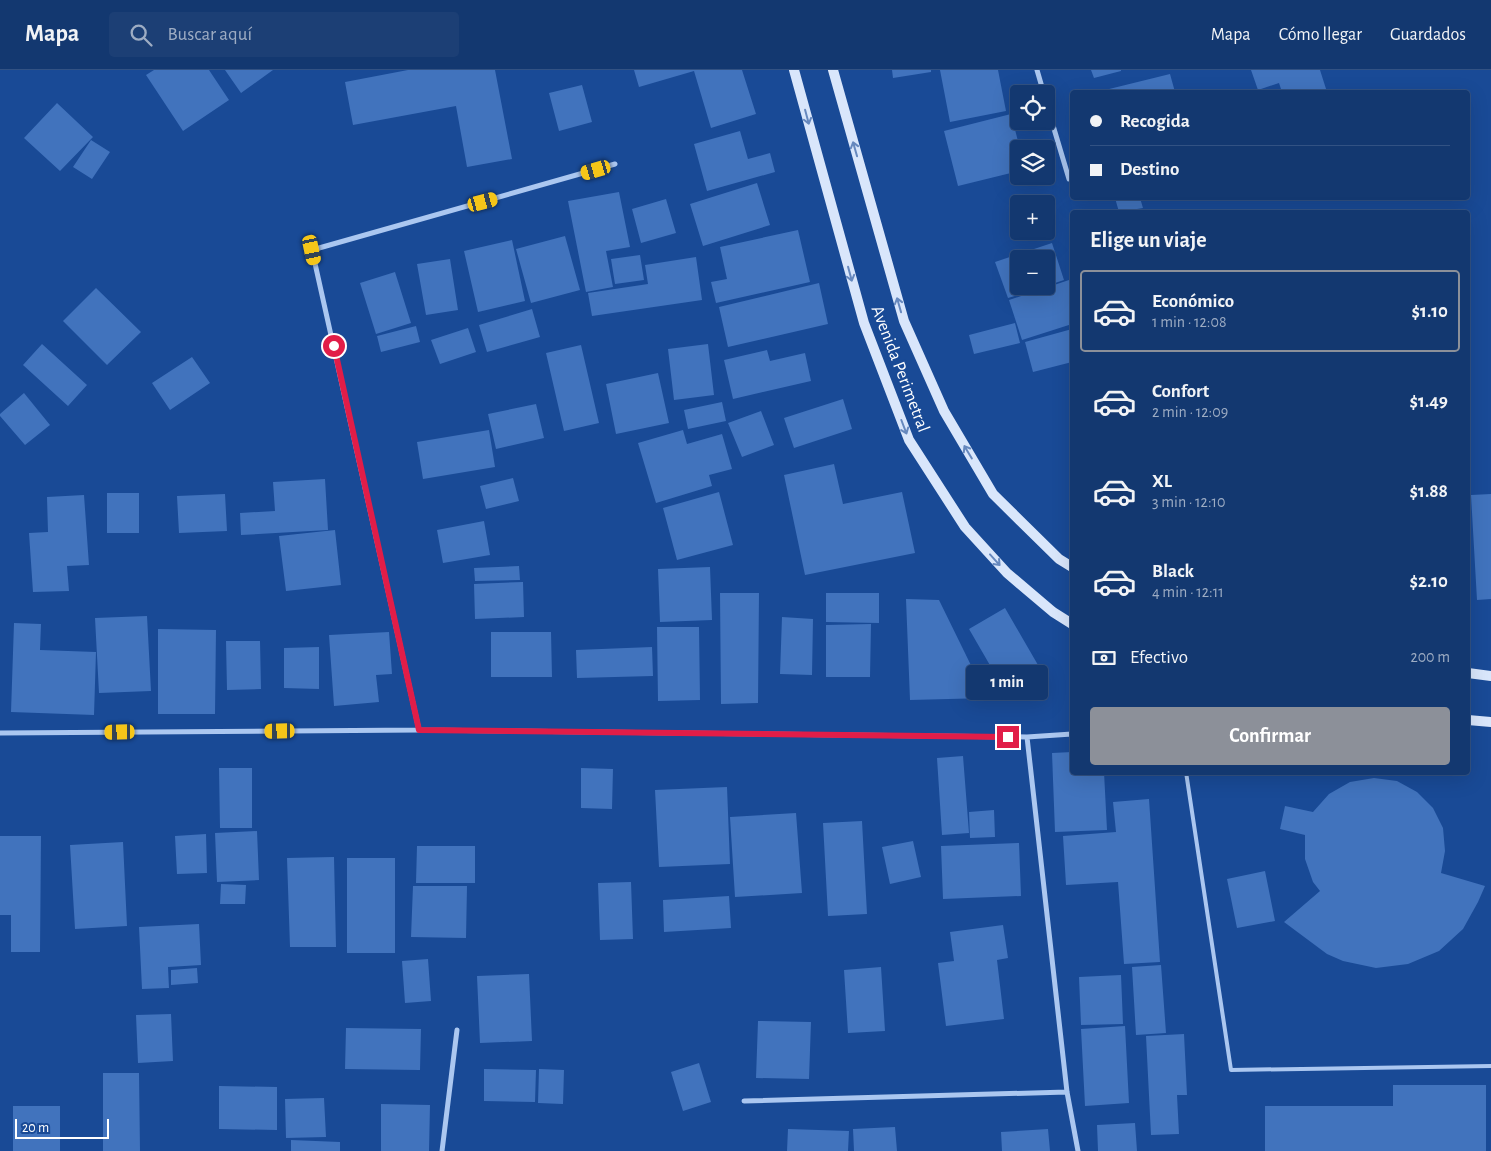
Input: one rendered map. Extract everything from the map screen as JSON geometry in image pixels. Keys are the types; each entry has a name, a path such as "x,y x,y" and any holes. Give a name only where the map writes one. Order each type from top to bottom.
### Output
{"main road":[{"name":"Avenida Perimetral","path":"794,70 864,323 909,440 971,534 1006,573 1053,612 1070,623"},
{"name":"Avenida Perimetral","path":"833,70 904,321 944,411 993,494 1058,559 1070,567"},
{"path":"1470,673 1491,676"},
{"path":"1470,720 1491,722"}],"street":[{"path":"1037,70 1041,85"},
{"path":"1054,130 1069,179"},
{"path":"419,730 312,250 615,164"},
{"path":"0,733 419,730 1027,737 1070,734"},
{"path":"1027,737 1067,1092 1078,1151"},
{"path":"442,1151 457,1030"},
{"path":"744,1101 1067,1092"}],"lane":[{"path":"1186,775 1230,1070 1491,1066"}],"building":[{"path":"154,70 209,70 229,100 183,131 146,75"},
{"path":"225,70 273,70 241,93"},
{"path":"408,70 495,70 512,159 467,167 456,106 353,125 345,82"},
{"path":"634,70 742,70 756,114 711,128 694,71 639,87"},
{"path":"892,70 931,70 931,72 893,78"},
{"path":"940,70 998,70 1006,111 950,122"},
{"path":"1091,70 1121,70 1121,71 1094,78"},
{"path":"1251,70 1320,70 1326,90 1281,90 1279,83 1258,90"},
{"path":"1170,74 1174,90 1105,90"},
{"path":"582,85 592,122 559,131 549,93"},
{"path":"57,103 93,137 60,171 24,138"},
{"path":"1010,114 1010,130 1015,130 1018,140 1010,140 1010,173 958,186 944,131"},
{"path":"740,131 748,159 770,153 775,172 707,191 694,144"},
{"path":"91,140 110,152 92,179 73,167"},
{"path":"757,183 770,225 703,246 690,204"},
{"path":"619,192 630,247 606,251 613,287 586,292 568,201"},
{"path":"666,199 676,233 641,243 632,209"},
{"path":"1116,200 1141,200 1143,208 1131,210 1118,210"},
{"path":"798,230 810,282 716,303 711,282 727,279 720,247"},
{"path":"565,236 580,290 531,303 516,249"},
{"path":"512,240 525,301 478,312 464,251"},
{"path":"1052,243 1054,250 1031,250"},
{"path":"1055,252 1064,280 1055,283"},
{"path":"640,255 644,280 615,284 611,259"},
{"path":"696,257 702,300 592,316 588,293 648,284 645,265"},
{"path":"1010,257 1010,295 1018,295 1008,298 995,262"},
{"path":"450,259 458,310 426,315 417,264"},
{"path":"395,272 411,323 376,334 360,283"},
{"path":"1070,280 1070,325 1022,340 1009,300 1024,295 1055,295 1055,285"},
{"path":"819,283 828,324 728,347 719,307"},
{"path":"96,288 141,332 107,365 63,321"},
{"path":"532,309 540,337 487,352 479,325"},
{"path":"1015,323 1020,343 974,354 969,335"},
{"path":"416,326 420,342 381,352 377,336"},
{"path":"468,328 476,352 440,364 431,340"},
{"path":"1070,330 1070,363 1033,372 1025,342"},
{"path":"42,344 87,385 68,406 23,365"},
{"path":"708,344 714,395 674,400 668,349"},
{"path":"581,345 599,423 564,431 546,353"},
{"path":"767,350 770,361 805,353 811,381 733,399 724,360"},
{"path":"192,357 210,383 170,410 152,383"},
{"path":"658,373 669,423 616,434 606,384"},
{"path":"24,393 50,425 25,445 0,416"},
{"path":"843,399 852,429 794,448 784,418"},
{"path":"722,402 726,421 688,429 684,410"},
{"path":"536,404 544,438 496,449 488,414"},
{"path":"761,411 774,445 742,457 728,423"},
{"path":"489,430 495,467 423,479 417,442"},
{"path":"683,430 687,444 722,434 732,469 709,475 712,486 656,503 638,443"},
{"path":"834,464 843,504 902,492 915,553 805,575 784,475"},
{"path":"513,478 519,501 486,509 480,486"},
{"path":"325,479 328,530 241,535 240,513 275,511 273,482"},
{"path":"719,492 733,545 677,560 663,508"},
{"path":"107,493 139,493 139,533 107,533"},
{"path":"225,494 227,531 179,533 177,496"},
{"path":"1491,494 1491,599 1477,600 1471,495"},
{"path":"84,495 89,565 67,566 69,591 33,592 29,533 48,532 47,497"},
{"path":"484,521 490,555 443,563 437,530"},
{"path":"335,530 341,585 286,591 279,536"},
{"path":"519,566 520,580 475,581 474,568"},
{"path":"710,567 712,620 660,622 658,569"},
{"path":"523,582 524,617 475,619 474,584"},
{"path":"720,593 759,593 758,703 721,704"},
{"path":"826,593 879,593 879,623 826,622"},
{"path":"906,599 939,600 987,698 910,700"},
{"path":"1005,608 1038,665 1002,686 969,629"},
{"path":"147,616 151,691 99,693 95,618"},
{"path":"782,617 813,619 812,675 780,674"},
{"path":"14,623 41,624 40,650 96,652 94,715 11,712"},
{"path":"871,624 870,677 826,677 826,625"},
{"path":"657,627 699,627 700,700 658,701"},
{"path":"158,629 216,630 215,714 158,714"},
{"path":"389,632 392,674 376,675 379,702 334,706 329,635"},
{"path":"491,632 551,632 552,677 491,677"},
{"path":"226,641 260,641 261,689 227,690"},
{"path":"319,647 319,689 284,688 284,648"},
{"path":"652,647 653,676 577,678 576,650"},
{"path":"1070,752 1070,775 1104,775 1107,830 1055,832 1052,753"},
{"path":"963,756 969,833 942,835 937,758"},
{"path":"219,768 252,768 252,828 220,828"},
{"path":"581,768 613,769 612,809 581,808"},
{"path":"1374,778 1397,781 1417,792 1433,808 1443,828 1445,851 1441,873 1485,886 1463,929 1439,951 1408,964 1376,968 1343,961 1327,954 1284,922 1320,891 1313,882 1305,859 1305,835 1280,829 1285,806 1313,812 1329,794 1350,782"},
{"path":"727,787 730,864 659,867 655,790"},
{"path":"1149,799 1160,962 1124,964 1118,882 1066,885 1063,836 1116,832 1113,802"},
{"path":"994,810 995,837 970,838 969,812"},
{"path":"796,813 802,893 735,897 730,817"},
{"path":"862,821 867,914 828,916 823,823"},
{"path":"257,831 259,880 217,882 215,833"},
{"path":"206,834 207,873 177,874 175,836"},
{"path":"0,836 41,836 40,952 11,952 11,915 0,915"},
{"path":"913,841 921,877 890,884 882,847"},
{"path":"123,842 127,926 75,929 70,845"},
{"path":"1019,843 1021,896 943,899 941,846"},
{"path":"417,846 475,846 475,883 416,883"},
{"path":"334,857 336,947 290,947 287,858"},
{"path":"347,858 395,858 395,953 347,953"},
{"path":"1265,871 1275,921 1237,928 1227,879"},
{"path":"631,882 633,939 600,940 598,883"},
{"path":"221,884 246,885 245,904 220,904"},
{"path":"413,886 467,886 466,938 411,937"},
{"path":"729,896 731,928 664,932 663,900"},
{"path":"199,924 201,965 168,967 169,988 142,989 139,927"},
{"path":"1003,925 1008,958 997,960 1004,1019 946,1026 938,963 954,961 950,932"},
{"path":"428,959 431,1001 405,1003 402,961"},
{"path":"1161,965 1166,1033 1136,1035 1132,967"},
{"path":"881,967 885,1031 848,1033 844,970"},
{"path":"197,968 198,983 171,985 171,970"},
{"path":"529,974 532,1041 480,1043 477,976"},
{"path":"1121,975 1123,1024 1081,1025 1079,977"},
{"path":"171,1014 173,1061 138,1063 136,1015"},
{"path":"758,1021 811,1022 809,1079 756,1078"},
{"path":"1125,1026 1129,1103 1085,1106 1081,1029"},
{"path":"346,1028 421,1029 420,1070 345,1069"},
{"path":"1184,1034 1187,1095 1177,1095 1179,1134 1151,1135 1146,1036"},
{"path":"699,1063 711,1102 683,1111 671,1072"},
{"path":"484,1069 536,1070 535,1102 484,1101"},
{"path":"539,1069 564,1070 563,1104 538,1103"},
{"path":"103,1073 139,1073 140,1151 103,1151"},
{"path":"1393,1085 1486,1085 1486,1151 1265,1151 1265,1106 1393,1106"},
{"path":"219,1086 277,1087 277,1130 219,1129"},
{"path":"324,1098 326,1137 286,1138 285,1099"},
{"path":"381,1104 430,1105 429,1151 381,1151"},
{"path":"13,1106 60,1106 60,1151 13,1151"},
{"path":"1135,1123 1137,1151 1098,1151 1097,1125"},
{"path":"895,1127 897,1151 854,1151 853,1129"},
{"path":"788,1129 849,1131 848,1151 787,1151"},
{"path":"1048,1129 1050,1151 1002,1151 1001,1132"},
{"path":"291,1140 340,1142 340,1151 291,1151"}],"route":[{"path":"334,346 419,730 1008,737"}]}
